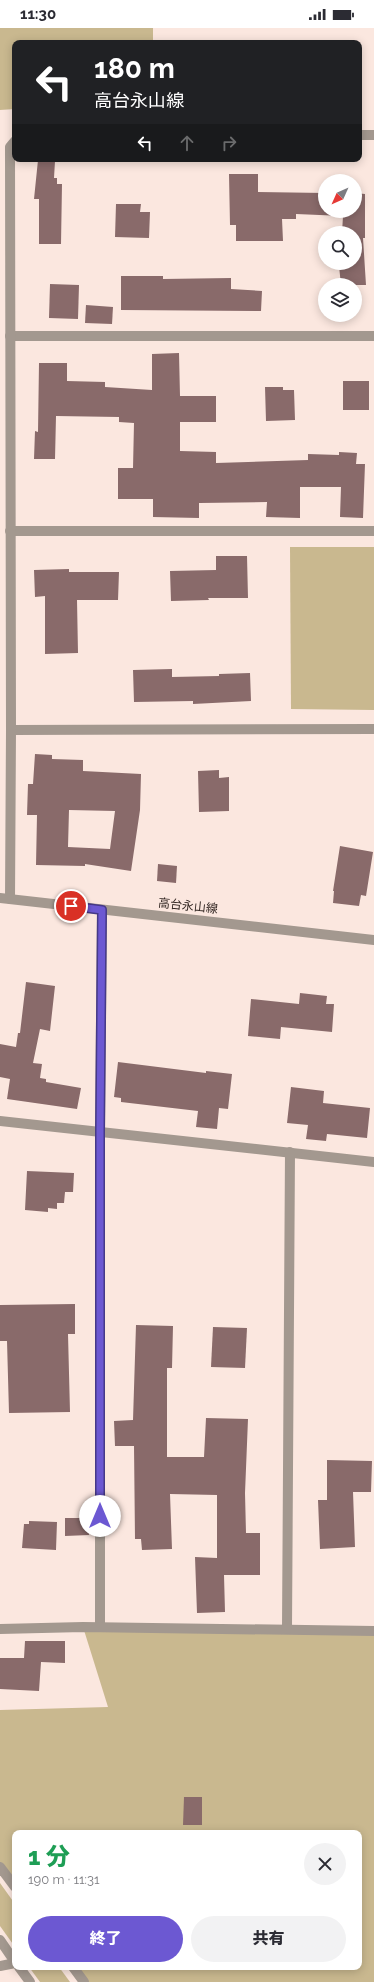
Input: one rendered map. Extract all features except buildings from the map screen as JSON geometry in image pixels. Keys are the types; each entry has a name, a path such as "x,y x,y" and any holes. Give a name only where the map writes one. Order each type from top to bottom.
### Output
{"street":[{"path":"362,135 374,135"},
{"path":"5,899 11,730 10,147 12,145"},
{"path":"10,336 374,336"},
{"path":"10,531 374,530"},
{"path":"11,730 374,729"},
{"name":"高台永山線","path":"5,899 374,940"},
{"path":"100,1627 100,1132 102,910"},
{"path":"0,1121 374,1162"},
{"path":"287,1629 290,1152"},
{"path":"0,1628 100,1627 374,1631"},
{"path":"0,1867 12,1883"},
{"path":"0,1940 12,1958"},
{"path":"0,1966 12,1963"},
{"path":"21,1970 30,1982"},
{"path":"75,1970 84,1982"}],"shaded area":[{"path":"0,28 153,28 153,40 12,40 12,109 0,110"},
{"path":"290,547 374,547 374,710 291,709"},
{"path":"83,1627 374,1631 374,1982 84,1982 75,1970 362,1970 362,1830 12,1830 12,1883 0,1867 0,1710 108,1707"},
{"path":"0,1883 12,1900 12,1943 0,1926"},
{"path":"31,1970 61,1970 70,1982 40,1982"}],"route":[{"path":"71,906 102,910 100,1132 100,1516"}]}
